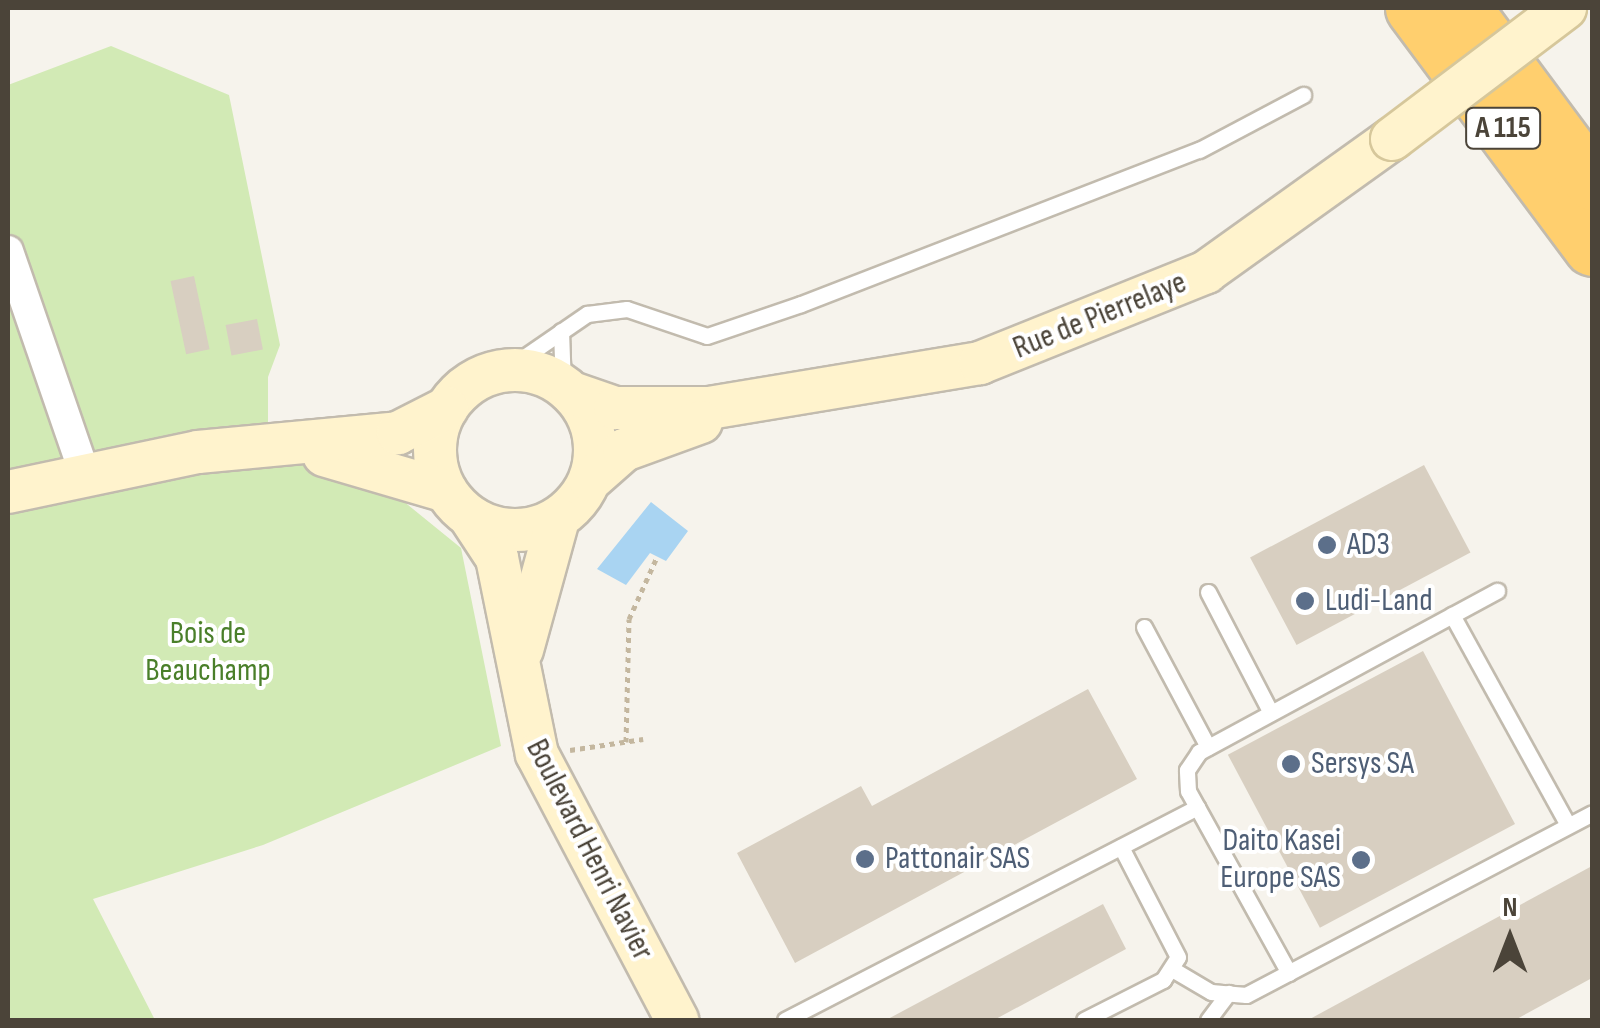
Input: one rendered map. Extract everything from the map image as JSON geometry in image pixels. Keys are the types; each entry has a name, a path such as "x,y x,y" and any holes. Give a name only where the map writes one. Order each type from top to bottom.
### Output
{"highway":[{"name":"A 115","path":"1413,8 1592,248"},
{"name":"A 115","path":"1462,8 1592,182"}],"main road":[{"name":"Rue de Pierrelaye","path":"590,480 635,445 769,403 980,363 1074,331 1206,272 1392,139 1565,8"},
{"path":"8,492 254,447 398,433 447,408 472,382 504,370 567,389 592,426 590,480 558,518 513,531 382,465 254,447"},
{"name":"Rue de Pierrelaye","path":"567,389 652,410 769,403"},
{"path":"447,408 435,446 458,504"},
{"name":"Boulevard Henri Navier","path":"458,504 497,558 537,754 677,1020"},
{"name":"Boulevard Henri Navier","path":"518,675 540,557 558,518"}],"street":[{"path":"8,251 85,475"}],"lane":[{"path":"504,370 562,327 627,309 708,336 1199,150 1302,94"},
{"path":"562,327 567,389"},
{"path":"1290,974 1197,807 1187,770 1208,747 1497,590"},
{"path":"1208,592 1271,713"},
{"path":"1452,615 1568,826"},
{"path":"1144,627 1208,747"},
{"path":"785,1020 1197,807"},
{"path":"1172,969 1228,993 1246,995 1592,812"},
{"path":"1121,847 1172,934 1172,969"},
{"path":"1084,1020 1172,969"},
{"path":"1208,1020 1228,993"},
{"path":"818,1003 827,1020"}],"path":[{"path":"626,742 629,619 658,556"},
{"path":"537,754 643,740"}],"green space":[{"name":"Bois de Beauchamp","path":"111,46 229,95 280,345 268,377 268,450 299,450 397,496 461,548 501,746 263,845 93,899 155,1020 8,1020 8,85"}],"water":[{"path":"651,502 688,531 666,561 650,553 626,585 597,569"}],"building":[{"path":"194,276 210,349 186,354 171,281"},
{"path":"257,319 263,349 232,356 226,325"},
{"path":"1424,465 1470,552 1297,645 1250,557"},
{"path":"1423,651 1515,824 1320,928 1228,755"},
{"path":"1088,689 1137,779 795,963 737,853 861,786 872,806"},
{"path":"1592,866 1592,978 1515,1020 1308,1020"},
{"path":"1103,904 1126,949 994,1020 886,1020"}],"place":[{"name":"AD3","path":"1327,545"},
{"name":"Ludi-Land","path":"1305,601"},
{"name":"Sersys SA","path":"1291,764"},
{"name":"Pattonair SAS","path":"865,859"},
{"name":"Daito Kasei Europe SAS","path":"1361,860"}]}
